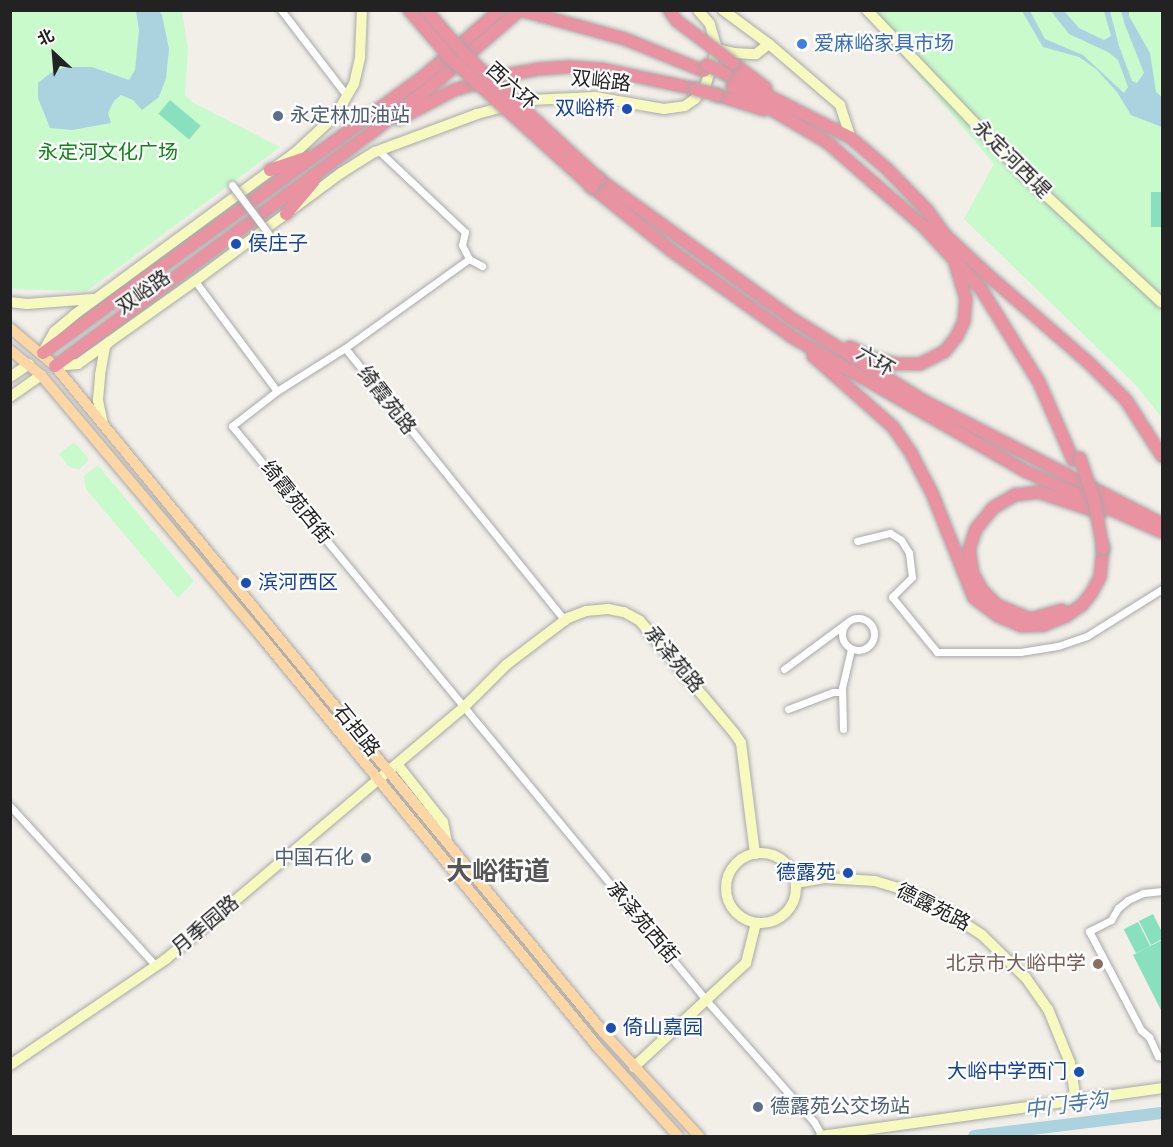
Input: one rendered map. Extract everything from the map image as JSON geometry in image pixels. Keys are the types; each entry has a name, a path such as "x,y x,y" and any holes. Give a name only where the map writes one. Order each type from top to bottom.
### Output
{"highway":[{"name":"西六环","path":"409,10 452,60 596,183"},
{"name":"西六环","path":"426,10 462,52 596,183"},
{"path":"470,36 492,10"},
{"name":"双峪路","path":"42,353 424,76 500,10"},
{"path":"520,10 626,36"},
{"name":"双峪路","path":"55,366 371,133 433,85 520,10"},
{"path":"550,10 626,36 706,68 727,73 792,114 875,183 922,225 981,289 1039,382 1076,459"},
{"path":"669,10 727,73 792,114"},
{"path":"371,133 454,90 511,74 570,67 602,69 695,89 792,114 851,138 887,169 927,210 1016,328 1044,378 1076,459 1099,548 1100,577 1082,605 1066,616 1044,625 1021,626 998,616 974,598 932,494 911,453 893,427 792,337"},
{"path":"270,170 319,152"},
{"path":"286,214 328,164"},
{"name":"六环","path":"596,183 791,318 924,401 1162,524"},
{"name":"六环","path":"596,183 672,251 792,337 1027,472 1162,533"},
{"path":"945,235 1023,307 1089,363 1126,400 1162,456"},
{"path":"791,318 874,359 896,364 920,364 945,351 957,336 964,321 966,299 954,260"},
{"path":"1099,548 1087,586 1077,599 1060,611 1031,618 998,606 982,590 974,574 969,550 975,529 993,508 1015,495 1038,492 1162,533"}],"main road":[{"name":"石担路","path":"10,328 55,366 392,767 447,842 634,1066 699,1137"},
{"name":"石担路","path":"10,350 41,375 260,635 596,1045 678,1137"},
{"path":"29,364 42,353"},
{"path":"41,375 55,366"}],"street":[{"path":"281,10 347,96"},
{"name":"双峪路","path":"42,353 54,332 94,299 318,134 336,115 354,84 360,57 362,10"},
{"path":"698,10 710,24 717,49 734,53 756,54 769,44"},
{"path":"723,10 769,44 840,105 851,138"},
{"name":"永定河西堤","path":"867,10 1026,177 1162,303"},
{"name":"双峪路","path":"55,366 78,363 195,281 341,173 379,151 477,114 530,100 595,97 664,109 685,106 695,99 706,84 717,49"},
{"path":"379,151 465,232 462,245 469,259 482,266"},
{"path":"232,186 268,233"},
{"path":"345,348 469,259"},
{"path":"195,281 277,391"},
{"path":"10,302 27,304 94,299"},
{"path":"103,424 98,400 100,375 105,346 111,340"},
{"name":"绮霞苑路","path":"277,391 345,348 565,621"},
{"path":"10,377 29,364"},
{"path":"10,397 41,375"},
{"name":"绮霞苑西街","path":"277,391 232,426 463,708"},
{"path":"857,541 890,533 901,540 909,554 912,577 892,597 936,652 1020,652 1058,646 1087,636 1162,589"},
{"name":"承泽苑路","path":"392,767 463,708 506,666 565,621 586,611 608,609 624,612 640,621 741,744 755,854"},
{"path":"784,669 847,623 856,618 866,621 873,634 866,648 851,649"},
{"path":"843,729 842,692 851,649 842,637 847,623"},
{"path":"788,709 833,692 842,692"},
{"name":"承泽苑西街","path":"463,708 707,1001 799,1103 821,1136"},
{"name":"月季园路","path":"10,1065 156,966 392,767"},
{"path":"10,806 156,966"},
{"path":"755,854 766,854 786,864 796,883 792,905 785,914 775,920 756,923 742,918 733,910 726,888 728,876 735,866 755,854"},
{"name":"德露苑路","path":"796,883 825,878 875,881 898,888 940,907 976,930 1020,971 1048,1009 1070,1063 1076,1101"},
{"path":"1162,891 1143,893 1128,900 1111,920 1089,931 1140,1030 1149,1037 1158,1056 1162,1057"},
{"path":"634,1066 746,963 756,923"},
{"path":"821,1136 1162,1088"}],"green space":[{"name":"永定河文化广场","path":"10,11 182,11 188,49 185,95 192,102 280,147 87,291 11,289"},
{"path":"864,11 1162,11 1162,418 1137,386 964,219 994,164"},
{"path":"170,100 201,126 189,140 158,114"},
{"path":"1151,192 1162,192 1162,227 1151,227"},
{"path":"74,442 89,459 79,470 68,466 59,454"},
{"path":"98,465 194,581 178,598 86,489 84,476"},
{"path":"1153,914 1162,932 1162,939 1151,945 1139,921"},
{"path":"1138,922 1150,946 1136,953 1124,929"},
{"path":"1162,940 1162,1012 1133,955"}],"water":[{"path":"136,11 159,11 162,15 169,49 166,78 159,97 142,110 133,100 121,95 114,101 108,113 111,123 72,130 50,128 38,98 38,83 53,71 66,67 92,67 129,80 135,70 139,30"},
{"path":"1022,11 1030,11 1045,39 1083,55 1124,93 1128,87 1118,60 1108,52 1069,34 1051,11 1064,11 1079,28 1104,40 1111,36 1104,11 1110,11 1119,46 1132,81 1137,83 1144,73 1121,11 1129,11 1129,16 1150,53 1156,92 1162,97 1162,127 1131,115 1117,92 1096,69 1079,57 1043,47"}],"waterway":[{"name":"中门寺沟","path":"974,1136 1162,1113"}],"place":[{"name":"爱麻峪家具市场","path":"802,44"},
{"name":"双峪桥","path":"627,109"},
{"name":"永定林加油站","path":"278,116"},
{"name":"侯庄子","path":"236,244"},
{"name":"滨河西区","path":"246,583"},
{"name":"中国石化","path":"366,858"},
{"name":"德露苑","path":"848,873"},
{"name":"北京市大峪中学","path":"1098,964"},
{"name":"倚山嘉园","path":"611,1028"},
{"name":"大峪中学西门","path":"1079,1072"},
{"name":"德露苑公交场站","path":"758,1107"}],"district":[{"name":"大峪街道","path":"498,872"}]}
